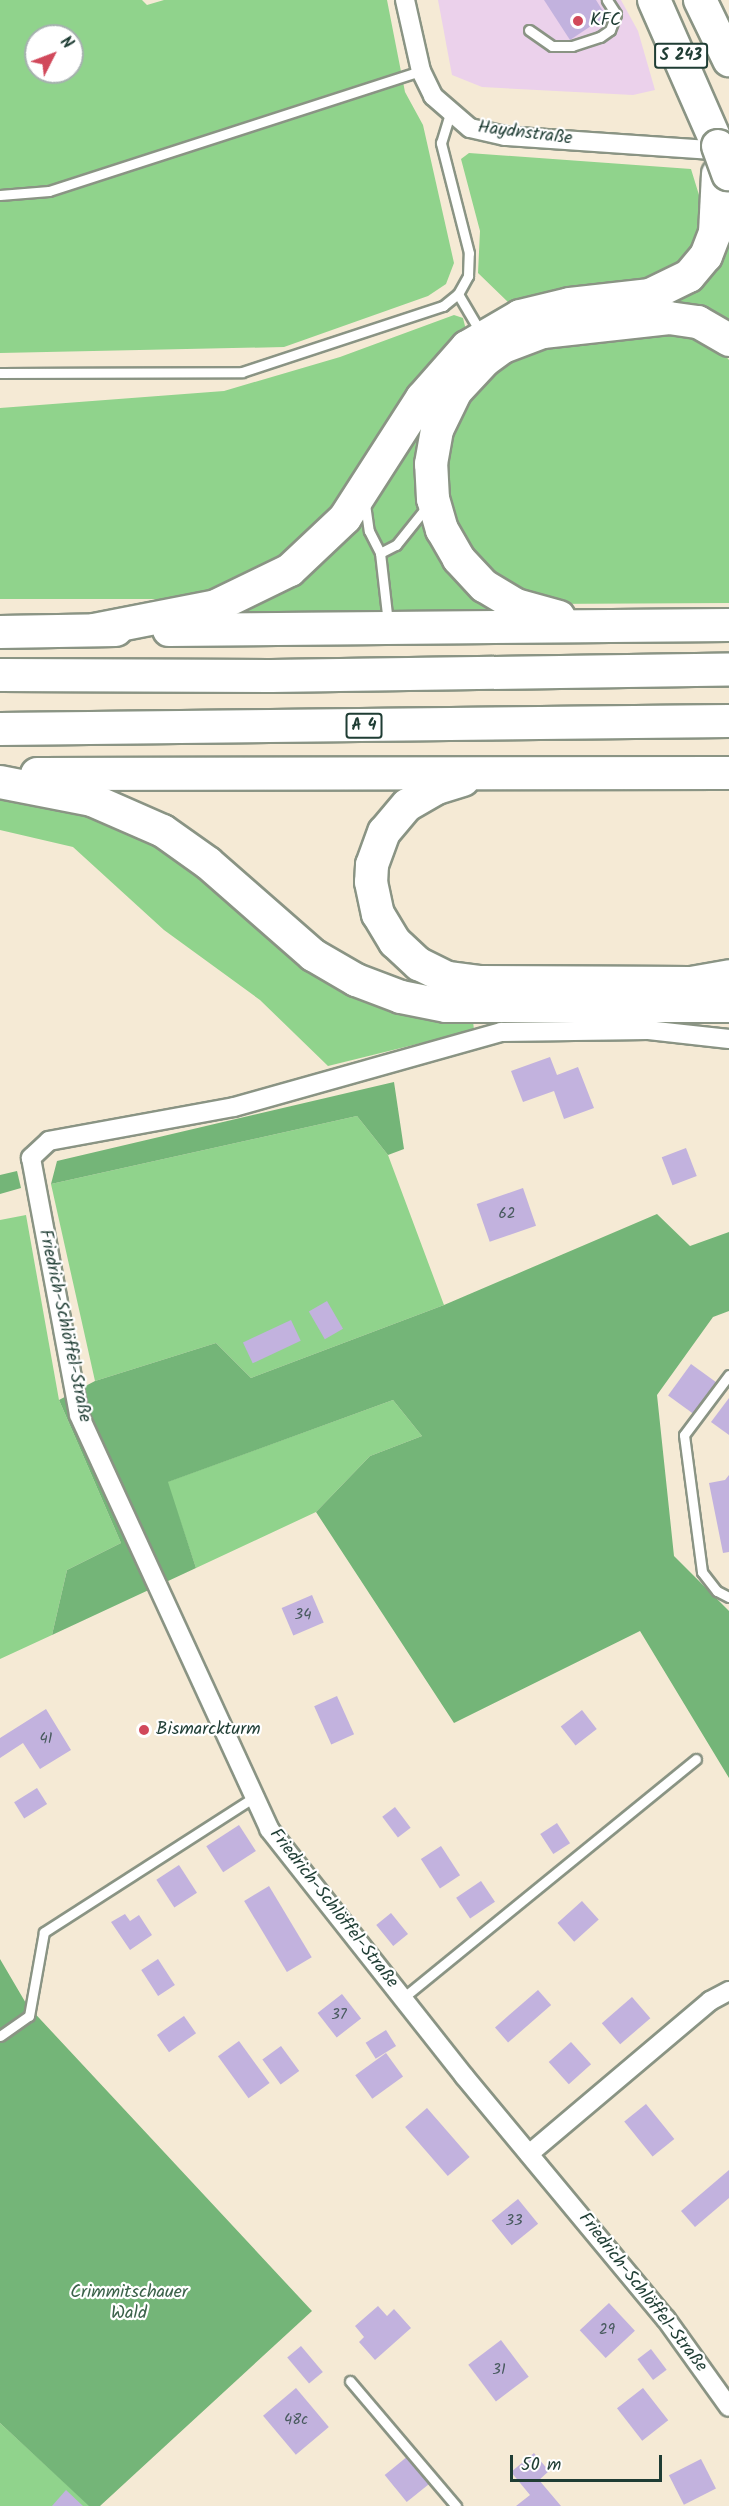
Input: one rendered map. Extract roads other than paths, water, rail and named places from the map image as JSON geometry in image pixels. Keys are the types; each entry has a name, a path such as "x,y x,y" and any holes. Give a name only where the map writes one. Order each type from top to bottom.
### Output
{"highway":[{"name":"S 243","path":"654,0 706,114 725,165"},
{"name":"S 243","path":"700,0 729,60"},
{"path":"94,630 207,609 267,584 326,540 363,492 422,398 453,360 482,335 538,310 650,295 677,285 698,266 711,245 725,165"},
{"path":"592,626 516,605 484,585 450,545 433,498 433,447 445,410 470,374 503,347 543,332 669,318 698,322 729,340"},
{"path":"0,632 729,625"},
{"path":"0,675 271,676 729,670"},
{"name":"A 4","path":"0,729 729,721"},
{"path":"490,772 421,795 394,818 381,840 372,865 374,898 386,929 406,954 433,972 464,981 691,982 729,976"},
{"path":"0,774 729,773"},
{"path":"0,782 92,800 163,831 208,863 313,955 356,980 400,997 446,1006 729,1006"}],"street":[{"name":"Haydnstraße","path":"405,0 421,71 433,96 450,114 470,128 505,136 725,165"},
{"name":"Friedrich-Schlöffel-Straße","path":"729,1039 648,1030 501,1032 234,1107 49,1141 31,1158 79,1415 269,1829 529,2154 666,2319 729,2407"},
{"path":"529,2154 710,2001 729,1991"}],"lane":[{"path":"529,30 552,46 572,46 600,37 610,30 616,14 607,0"},
{"path":"0,195 49,191 421,71"},
{"path":"0,373 242,372 443,306 458,294 468,276 469,254 441,143 450,114"},
{"path":"458,294 482,335"},
{"path":"363,492 369,531 380,553 388,630"},
{"path":"380,553 396,545 433,498"},
{"path":"729,1375 684,1435 702,1572 717,1591 729,1597"},
{"path":"403,1998 696,1759"},
{"path":"0,2036 29,2016 44,1932 254,1797"},
{"path":"350,2381 456,2506"}],"place":[{"name":"KFC","path":"578,21"},
{"name":"Bismarckturm","path":"144,1730"}],"park label":[{"name":"Crimmitschauer Wald","path":"129,2304"}]}
